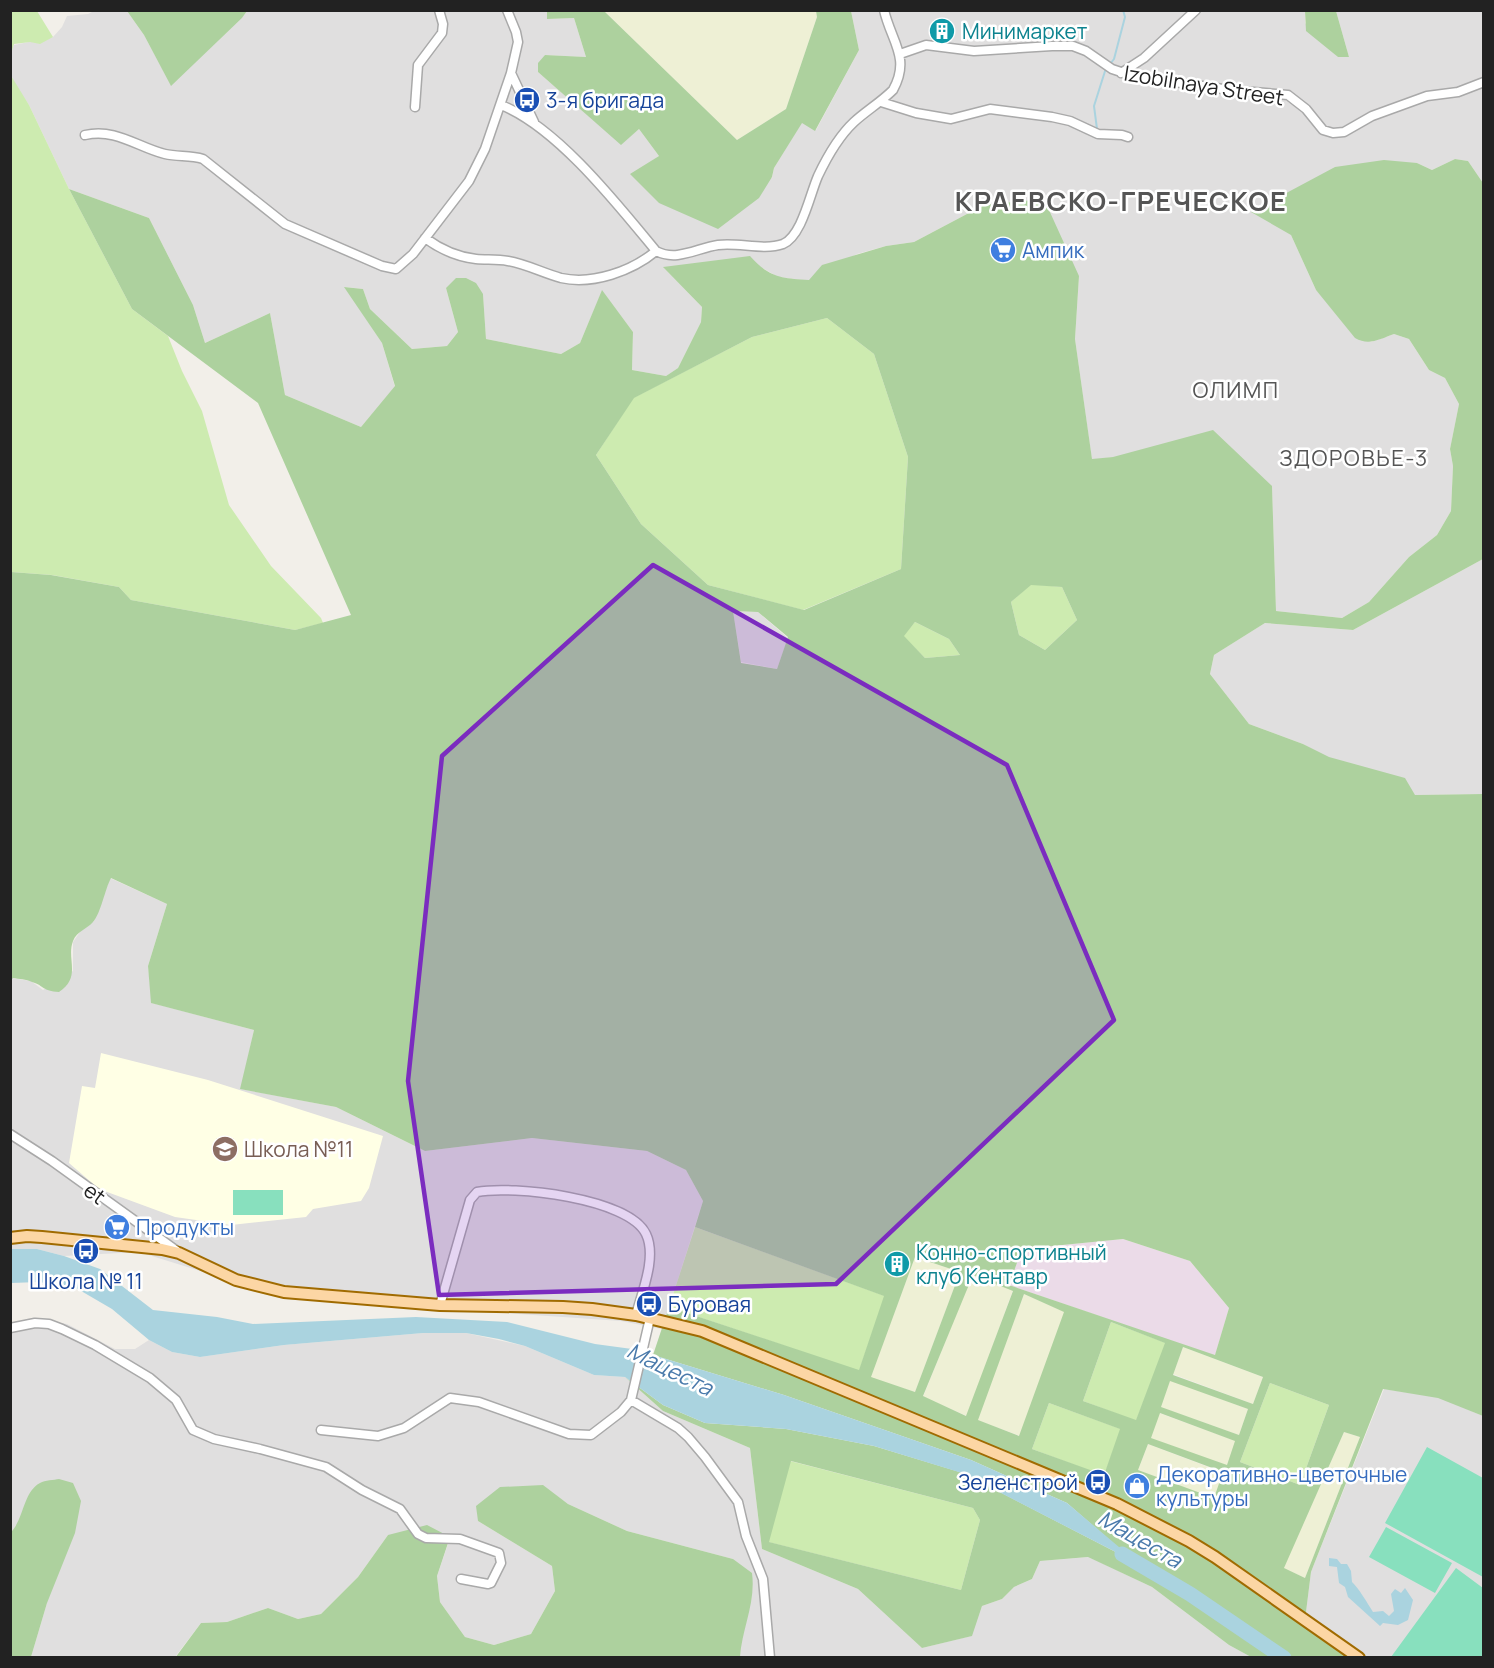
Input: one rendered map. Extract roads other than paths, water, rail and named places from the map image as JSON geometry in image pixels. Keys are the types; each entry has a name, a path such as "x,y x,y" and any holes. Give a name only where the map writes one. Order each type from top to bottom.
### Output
{"main road":[{"path":"10,1238 27,1236 146,1246 179,1253 226,1276 258,1287 302,1294 440,1305 563,1307 636,1315 702,1331 1117,1504 1215,1557 1359,1658"}],"street":[{"path":"415,107 418,65 442,33 443,24 439,10"},
{"path":"85,135 112,134 167,155 203,159 285,224 382,266 396,269 404,265 469,181 485,149 511,73 518,42 507,10"},
{"path":"501,105 534,122 579,163 656,251 678,256 719,244 777,245 789,241 797,231 818,175 839,139 853,123 881,102 896,85 900,69 900,54 884,10"},
{"path":"1121,73 1144,58 1196,10"},
{"name":"Izobilnaya Street","path":"900,54 926,45 974,51 1062,45 1086,51 1106,66 1121,73 1166,82 1288,95 1306,109 1323,130 1333,133 1344,132 1372,116 1415,100 1432,95 1458,92 1484,82"},
{"path":"511,73 534,122"},
{"path":"881,102 916,113 951,119 990,109 1052,117 1070,121 1098,134 1128,137"},
{"path":"425,238 449,252 462,256 508,261 563,278 575,279 599,277 625,270 656,251"},
{"name":"et","path":"10,1134 52,1161 179,1253"},
{"path":"440,1305 470,1200 477,1192 511,1191 602,1204 621,1211 637,1222 646,1234 650,1253 636,1315"},
{"path":"321,1430 378,1436 404,1428 450,1398 479,1402 568,1434 591,1435 621,1412 632,1396 650,1318"},
{"path":"10,1328 35,1323 49,1324 62,1329 95,1345 150,1378 176,1400 193,1430 214,1439 326,1467 362,1490 400,1509 418,1534 426,1538 460,1539 499,1553 501,1563 492,1583 461,1579"},
{"path":"632,1396 678,1428 705,1456 738,1502 746,1536 763,1579 770,1658"}],"water":[{"path":"10,1249 37,1249 100,1269 153,1310 217,1317 253,1324 416,1317 507,1322 595,1344 632,1349 784,1395 971,1460 1067,1503 1139,1564 962,1473 874,1446 786,1429 705,1423 663,1405 625,1377 594,1375 525,1346 499,1339 466,1333 423,1333 284,1345 200,1357 172,1352 149,1340 112,1309 76,1288 39,1282 11,1283"},
{"path":"1329,1558 1337,1559 1341,1564 1347,1564 1351,1571 1352,1582 1373,1612 1383,1611 1389,1616 1394,1611 1391,1594 1395,1589 1401,1593 1405,1588 1413,1600 1408,1620 1398,1625 1383,1623 1380,1626 1348,1597 1345,1587 1339,1583 1337,1567 1329,1566"}],"waterway":[{"path":"1110,64 1114,59 1125,17 1123,10"},
{"path":"1097,129 1094,106 1106,68"},
{"name":"Мацеста","path":"1122,1554 1190,1594 1284,1658"}],"place":[{"name":"Минимаркет","path":"942,31"},
{"name":"3-я бригада","path":"527,100"},
{"name":"Ампик","path":"1003,250"},
{"name":"Школа №11","path":"225,1149"},
{"name":"Продукты","path":"117,1227"},
{"name":"Школа № 11","path":"86,1251"},
{"name":"Конно-спортивный клуб Кентавр","path":"897,1264"},
{"name":"Буровая","path":"649,1304"},
{"name":"Зеленстрой","path":"1098,1482"},
{"name":"Декоративно-цветочные культуры","path":"1137,1486"}],"district":[{"name":"КРАЕВСКО-ГРЕЧЕСКОЕ","path":"1121,200"},
{"name":"ОЛИМП","path":"1236,390"},
{"name":"ЗДОРОВЬЕ-3","path":"1354,458"}]}
